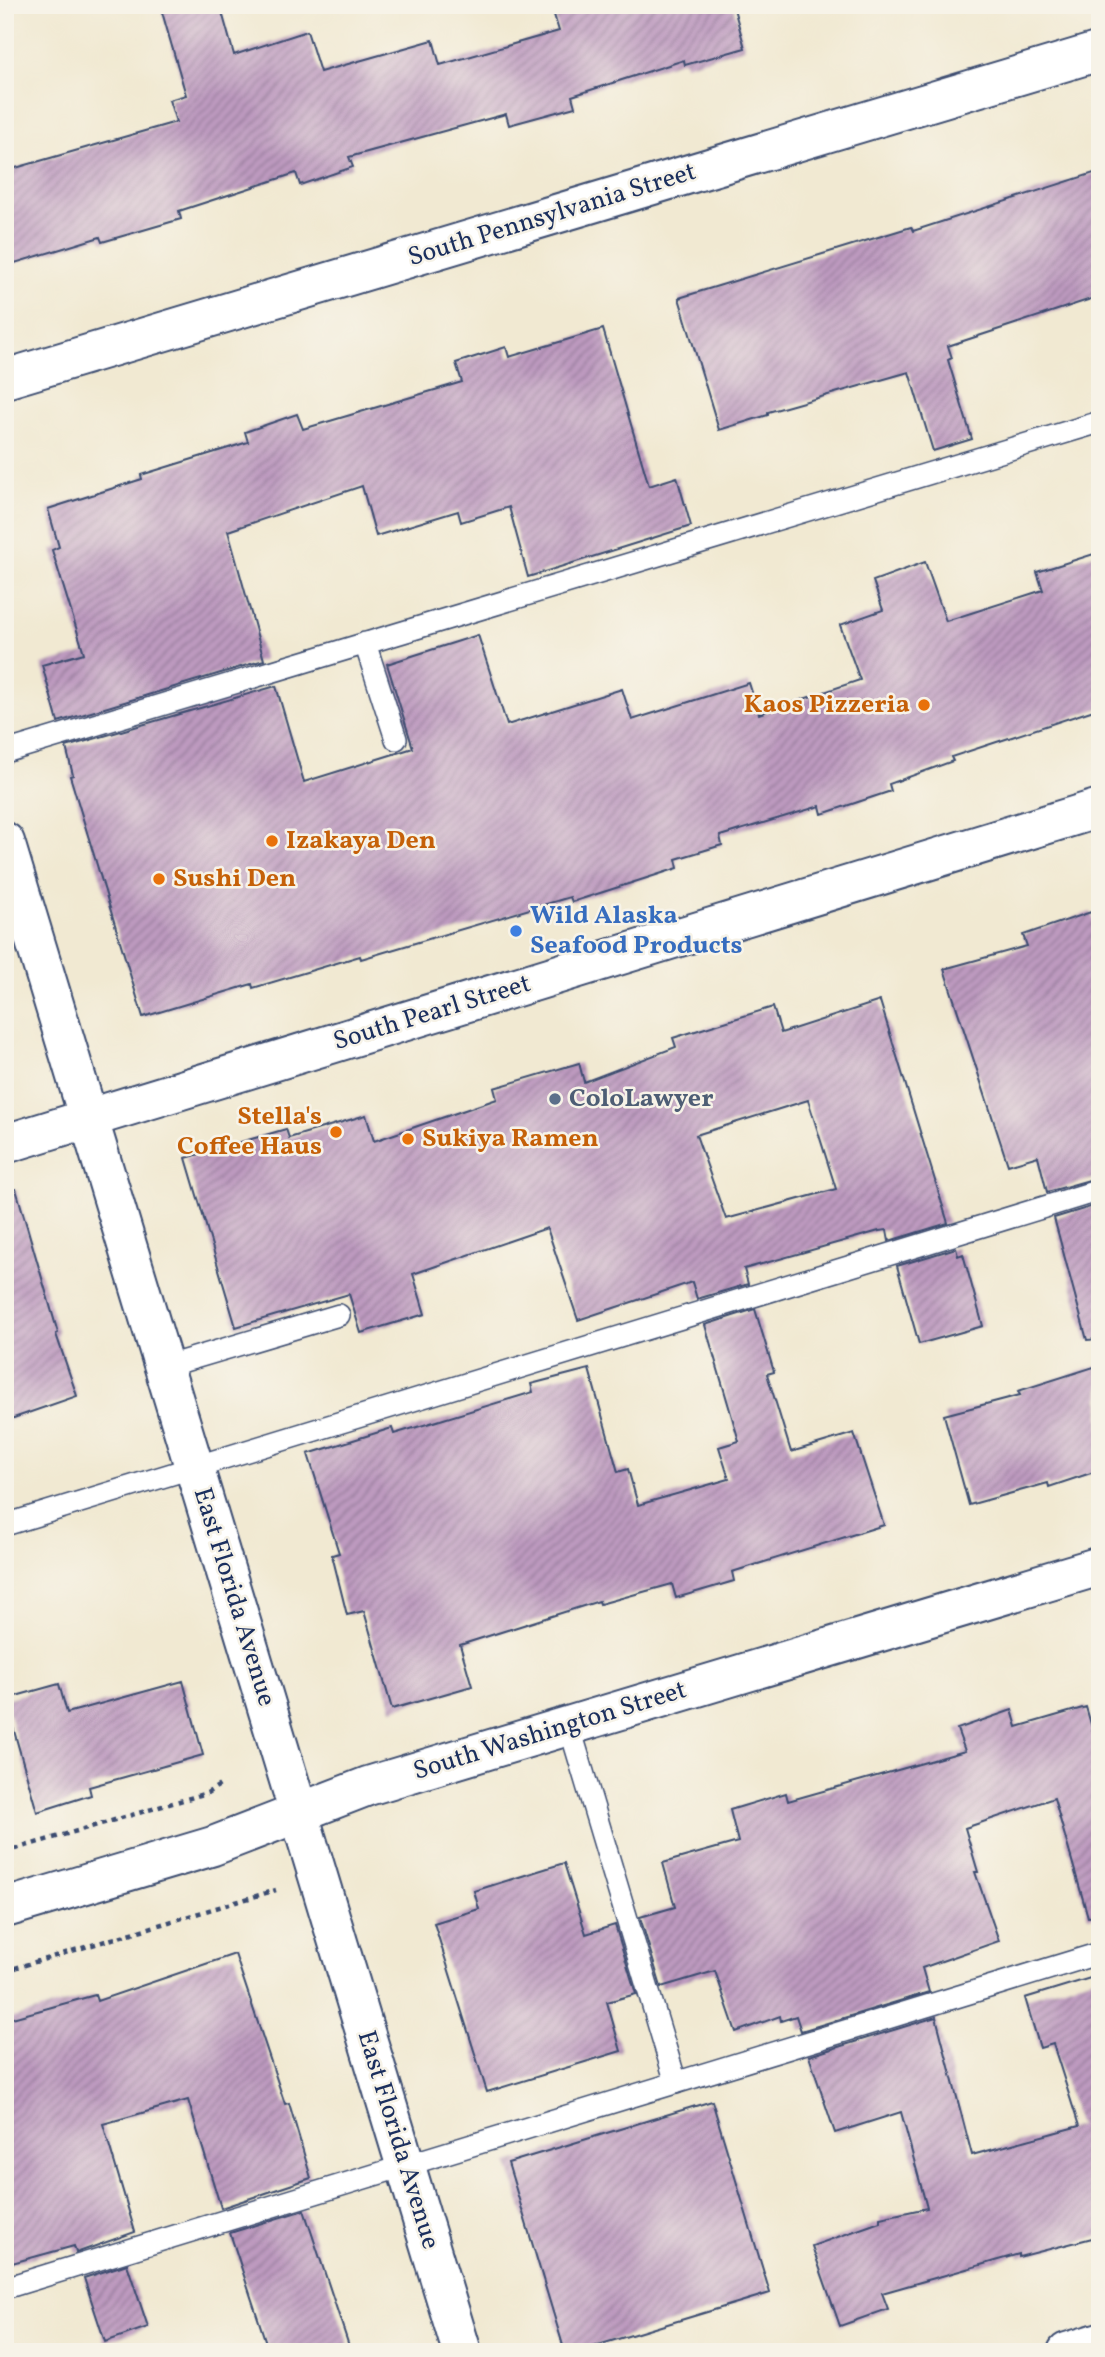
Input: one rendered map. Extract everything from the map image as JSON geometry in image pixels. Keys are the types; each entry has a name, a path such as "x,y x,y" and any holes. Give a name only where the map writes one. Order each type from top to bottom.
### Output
{"street":[{"name":"South Pennsylvania Street","path":"5,379 1100,51"},
{"name":"South Pearl Street","path":"5,1144 1100,808"},
{"name":"East Florida Avenue","path":"5,842 462,2352"},
{"name":"South Washington Street","path":"5,1908 213,1846 368,1786 1100,1566"},
{"path":"1067,2352 1100,2342"}],"lane":[{"path":"5,752 1100,422"},
{"path":"365,643 396,739"},
{"path":"5,1525 1100,1190"},
{"path":"164,1367 339,1315"},
{"path":"569,1725 676,2083"},
{"path":"5,2288 1100,1953"}],"path":[{"path":"5,1852 207,1793 223,1783"},
{"path":"5,1971 277,1890"}],"building":[{"path":"160,5 220,5 234,55 307,31 320,72 433,40 440,65 559,31 551,5 733,5 745,48 685,65 684,60 572,96 575,107 509,125 506,114 349,157 353,167 300,185 296,173 179,211 181,219 102,242 100,237 5,266 5,171 176,122 169,100 186,95"},
{"path":"1100,171 1100,296 948,346 952,358 948,360 972,439 933,451 909,372 768,412 768,415 719,430 679,298 911,227 913,231"},
{"path":"603,329 649,486 677,477 691,526 528,577 509,507 461,522 458,511 376,536 362,486 228,531 264,660 58,722 42,665 84,653 52,550 59,547 48,509 142,479 141,475 248,442 245,432 297,414 303,429 462,382 456,363 506,347 509,357"},
{"path":"1100,552 1100,708 951,757 953,761 889,784 891,791 822,814 820,806 720,836 722,845 676,859 678,868 572,902 570,897 361,959 360,956 253,988 252,984 143,1017 70,776 73,775 66,747 276,686 304,782 413,748 387,664 478,635 507,725 622,689 632,720 749,683 759,714 860,680 840,625 883,610 873,581 925,562 946,621 1043,590 1037,572"},
{"path":"1091,912 1100,938 1100,1177 1047,1192 1038,1156 1008,1165 944,969 1027,946 1023,935"},
{"path":"880,1001 948,1223 889,1241 887,1230 879,1231 744,1269 748,1284 697,1299 692,1282 578,1320 547,1228 413,1274 425,1314 361,1333 349,1294 236,1327 186,1158 286,1129 289,1138 366,1115 374,1141 497,1099 494,1088 579,1063 584,1082 676,1047 673,1038 773,1007 781,1033","holes":["808,1100 836,1189 726,1219 696,1135"]},
{"path":"16,1189 58,1333 56,1334 77,1396 5,1421 5,1191"},
{"path":"1100,1204 1100,1339 1087,1340 1054,1218"},
{"path":"956,1248 958,1256 963,1254 983,1326 919,1344 897,1266"},
{"path":"755,1309 774,1372 767,1374 791,1452 854,1433 884,1525 732,1572 734,1581 676,1598 672,1584 600,1604 599,1601 460,1645 472,1686 392,1709 364,1611 347,1615 332,1555 339,1553 308,1454 392,1428 394,1434 533,1392 531,1384 589,1369 618,1472 628,1469 638,1505 729,1479 719,1447 739,1441 705,1325"},
{"path":"1100,1365 1100,1470 1049,1487 1048,1483 969,1505 944,1415 1020,1395 1018,1391"},
{"path":"183,1681 203,1755 89,1787 91,1795 37,1812 5,1699 59,1684 67,1713"},
{"path":"1086,1707 1100,1755 1100,1916 1088,1917 1054,1798 965,1828 978,1872 975,1872 999,1941 922,1968 929,1992 801,2031 796,2016 781,2021 780,2016 736,2032 715,1971 661,1987 640,1917 675,1907 663,1863 738,1842 730,1810 786,1793 788,1801 965,1751 957,1729 1012,1710 1017,1727"},
{"path":"564,1863 586,1934 615,1925 636,1994 607,2002 621,2051 487,2092 434,1923 479,1909 474,1891"},
{"path":"235,1954 285,2104 289,2103 311,2178 221,2208 188,2100 103,2124 135,2232 76,2253 74,2246 5,2265 5,2020 95,1995 97,2001"},
{"path":"1100,1975 1100,2236 1019,2257 1019,2254 882,2293 888,2309 840,2326 812,2246 880,2222 880,2218 927,2208 901,2112 835,2133 809,2056 936,2017 972,2155 1079,2126 1053,2044 1040,2048 1025,1998"},
{"path":"712,2101 770,2293 575,2352 565,2352 508,2163"},
{"path":"304,2210 351,2352 269,2352 230,2233"},
{"path":"127,2264 148,2327 105,2342 84,2278"}],"place":[{"name":"Kaos Pizzeria","path":"924,705"},
{"name":"Izakaya Den","path":"272,841"},
{"name":"Sushi Den","path":"159,879"},
{"name":"Wild Alaska Seafood Products","path":"516,931"},
{"name":"ColoLawyer","path":"555,1099"},
{"name":"Stella's Coffee Haus","path":"336,1132"},
{"name":"Sukiya Ramen","path":"408,1139"}]}
